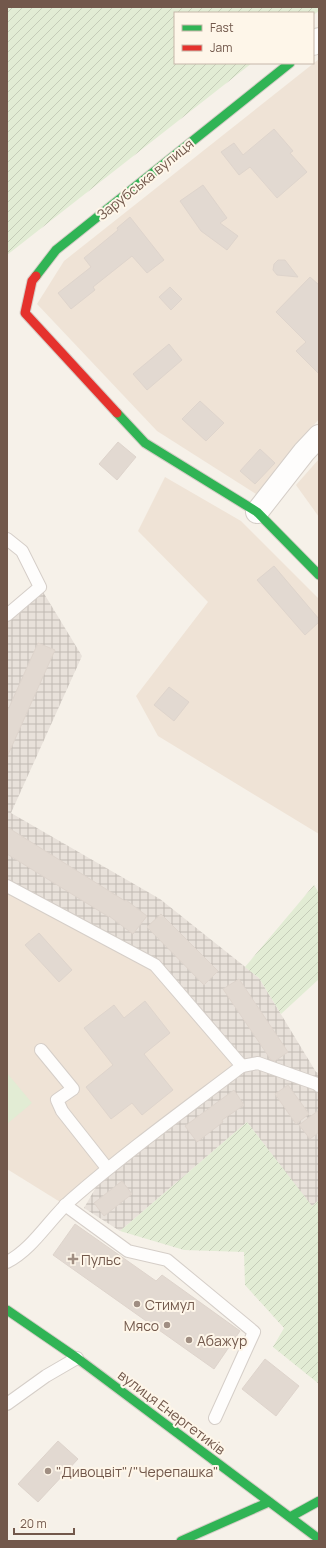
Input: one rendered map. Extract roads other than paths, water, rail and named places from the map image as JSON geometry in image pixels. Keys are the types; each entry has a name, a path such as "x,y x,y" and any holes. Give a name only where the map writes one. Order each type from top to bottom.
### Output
{"street":[{"name":"Зарубська вулиця","path":"257,512 145,443 24,313 32,281 56,250 289,64"},
{"path":"319,436 304,452 257,512 319,575"},
{"name":"вулиця Енергетиків","path":"7,1310 77,1358 319,1539"},
{"path":"290,1518 319,1501"},
{"path":"181,1541 269,1502"}],"lane":[{"path":"7,539 22,551 40,587 7,615"},
{"path":"7,886 155,965 242,1066"},
{"path":"42,1050 73,1089 57,1100 62,1111 107,1168"},
{"path":"7,1262 18,1257 65,1205 107,1168 242,1066 258,1063 319,1086"},
{"path":"65,1205 128,1251 167,1260 254,1332 215,1418"},
{"path":"7,1404 46,1376 77,1358"}],"place":[{"name":"Пульс","path":"73,1259"},
{"name":"Стимул","path":"137,1304"},
{"name":"Мясо","path":"167,1325"},
{"name":"Абажур","path":"189,1340"},
{"name":"\"Дивоцвіт\"/\"Черепашка\"","path":"48,1471"}]}
